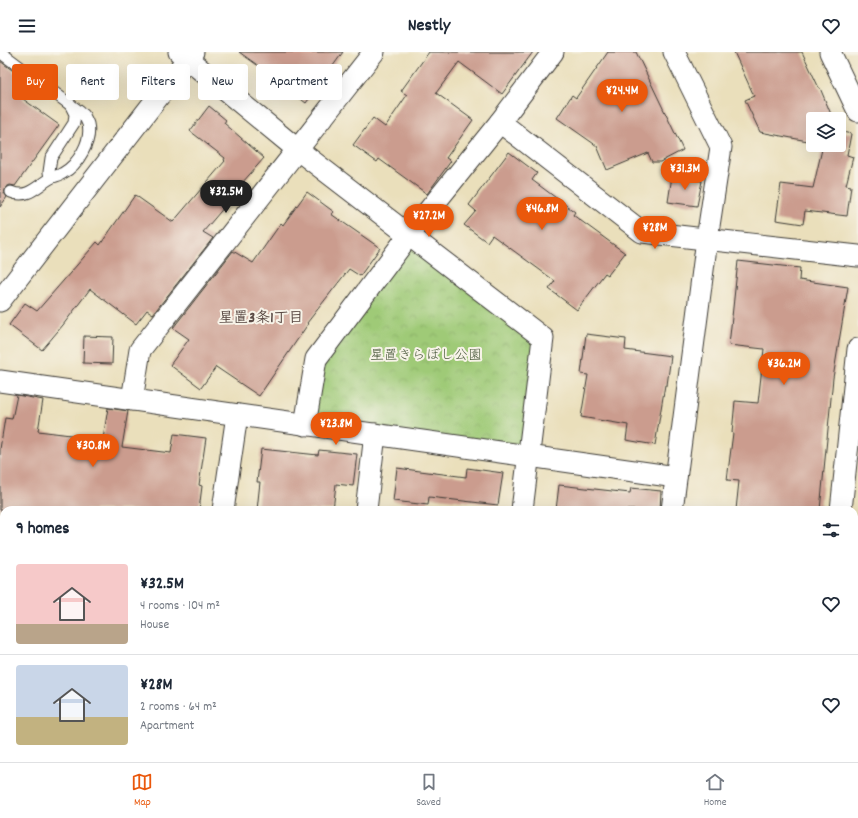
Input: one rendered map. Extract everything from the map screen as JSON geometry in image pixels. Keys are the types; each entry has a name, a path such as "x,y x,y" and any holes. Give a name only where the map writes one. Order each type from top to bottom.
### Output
{"street":[{"path":"132,400 140,350 374,52"},
{"path":"305,425 316,359 409,235 500,122 553,52"},
{"path":"672,506 707,239 721,147 674,52"},
{"path":"830,52 858,111"},
{"path":"0,301 186,54 298,150 543,338 522,506"},
{"path":"500,122 642,232 858,256"},
{"path":"841,506 858,349"},
{"path":"0,381 676,477"},
{"path":"225,506 237,415"},
{"path":"366,506 375,434"}],"lane":[{"path":"0,52 84,115 88,124 88,136 84,148 64,173 50,178 34,191 16,194 11,192"},
{"path":"50,178 49,172 51,158 74,123 74,114 70,104"}],"green space":[{"name":"星置きらぼし公園","path":"409,235 543,338 528,456 305,425 316,359"}],"building":[{"path":"239,52 343,52 334,64 256,64"},
{"path":"429,52 533,52 502,94 459,62 436,93 473,120 446,158 451,161 427,194 379,159 377,162 353,145 373,118 385,127 407,95 401,91"},
{"path":"608,52 636,52 683,150 660,162 652,162 648,153 607,170 597,146 557,118 572,95 576,98"},
{"path":"734,52 802,52 830,112 806,112 806,141 760,132 745,100 754,96"},
{"path":"0,61 12,70 12,100 24,100 59,125 15,186 10,185 6,187 4,193 7,197 0,207"},
{"path":"209,106 226,120 224,123 264,158 235,191 237,192 203,232 213,238 153,314 147,310 136,324 90,289 42,350 9,325 25,303 37,311 97,242 100,245 135,195 173,222 225,161 225,158 190,131"},
{"path":"846,133 851,134 847,155 853,157 846,185 851,186 847,216 805,211 803,224 776,220 781,184 813,188 821,152 846,152"},
{"path":"509,152 537,173 532,180 575,212 573,215 625,253 608,275 605,273 577,310 549,289 555,281 492,235 487,242 464,225 476,211 469,205"},
{"path":"672,176 702,181 697,206 668,202"},
{"path":"307,192 334,212 331,214 380,248 360,276 349,269 307,323 308,324 259,396 216,367 201,388 170,365 189,339 173,328 233,251 253,263 281,223 283,225"},
{"path":"738,261 800,268 799,280 848,287 833,378 820,506 736,506 739,481 727,480 733,433 735,401 758,403 764,349 729,345"},
{"path":"586,334 626,339 625,350 671,356 655,445 626,440 628,425 581,417 588,375 581,374"},
{"path":"84,336 113,337 112,364 83,363"},
{"path":"17,395 43,400 38,431 103,439 108,408 128,411 122,447 171,453 174,434 206,438 199,485 202,486 200,506 0,506 0,449 5,418 12,419"},
{"path":"261,449 318,455 319,450 357,454 353,486 336,484 333,506 257,506 260,482 257,482"},
{"path":"397,468 466,477 467,468 503,473 498,505 429,497 428,505 393,501"},
{"path":"559,485 630,493 631,488 661,491 660,506 556,506"}],"district":[{"name":"星置3条1丁目","path":"261,319"}]}
